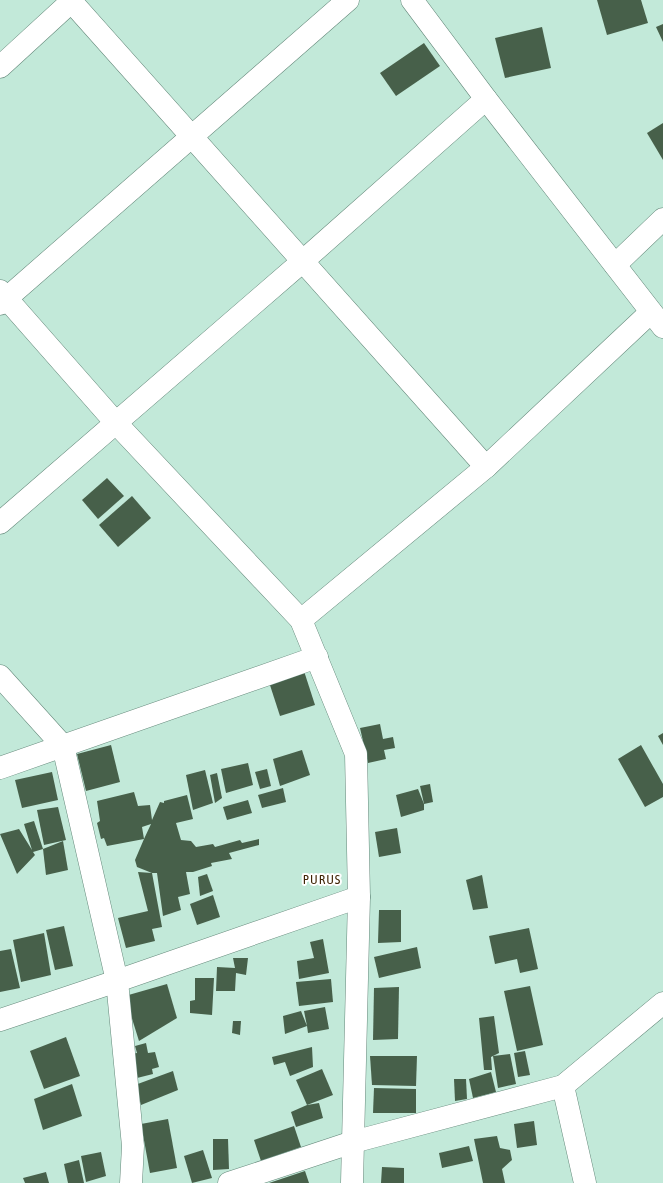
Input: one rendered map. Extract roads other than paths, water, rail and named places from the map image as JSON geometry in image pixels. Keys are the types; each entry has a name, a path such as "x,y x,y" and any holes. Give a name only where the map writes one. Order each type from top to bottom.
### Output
{"street":[{"path":"0,67 72,0 486,467"},
{"path":"348,0 192,137 2,298 116,423 301,620 356,754 359,897 352,1183"},
{"path":"301,620 486,467 657,320 486,99 412,0"},
{"path":"0,523 303,261 486,99"},
{"path":"615,265 663,219"},
{"path":"0,768 317,657"},
{"path":"0,676 63,746 117,981 133,1146 130,1183"},
{"path":"0,1020 359,897"},
{"path":"229,1183 353,1142 563,1086 663,1003"},
{"path":"563,1086 585,1183"}],"district":[{"name":"PURUS","path":"322,879"}]}
